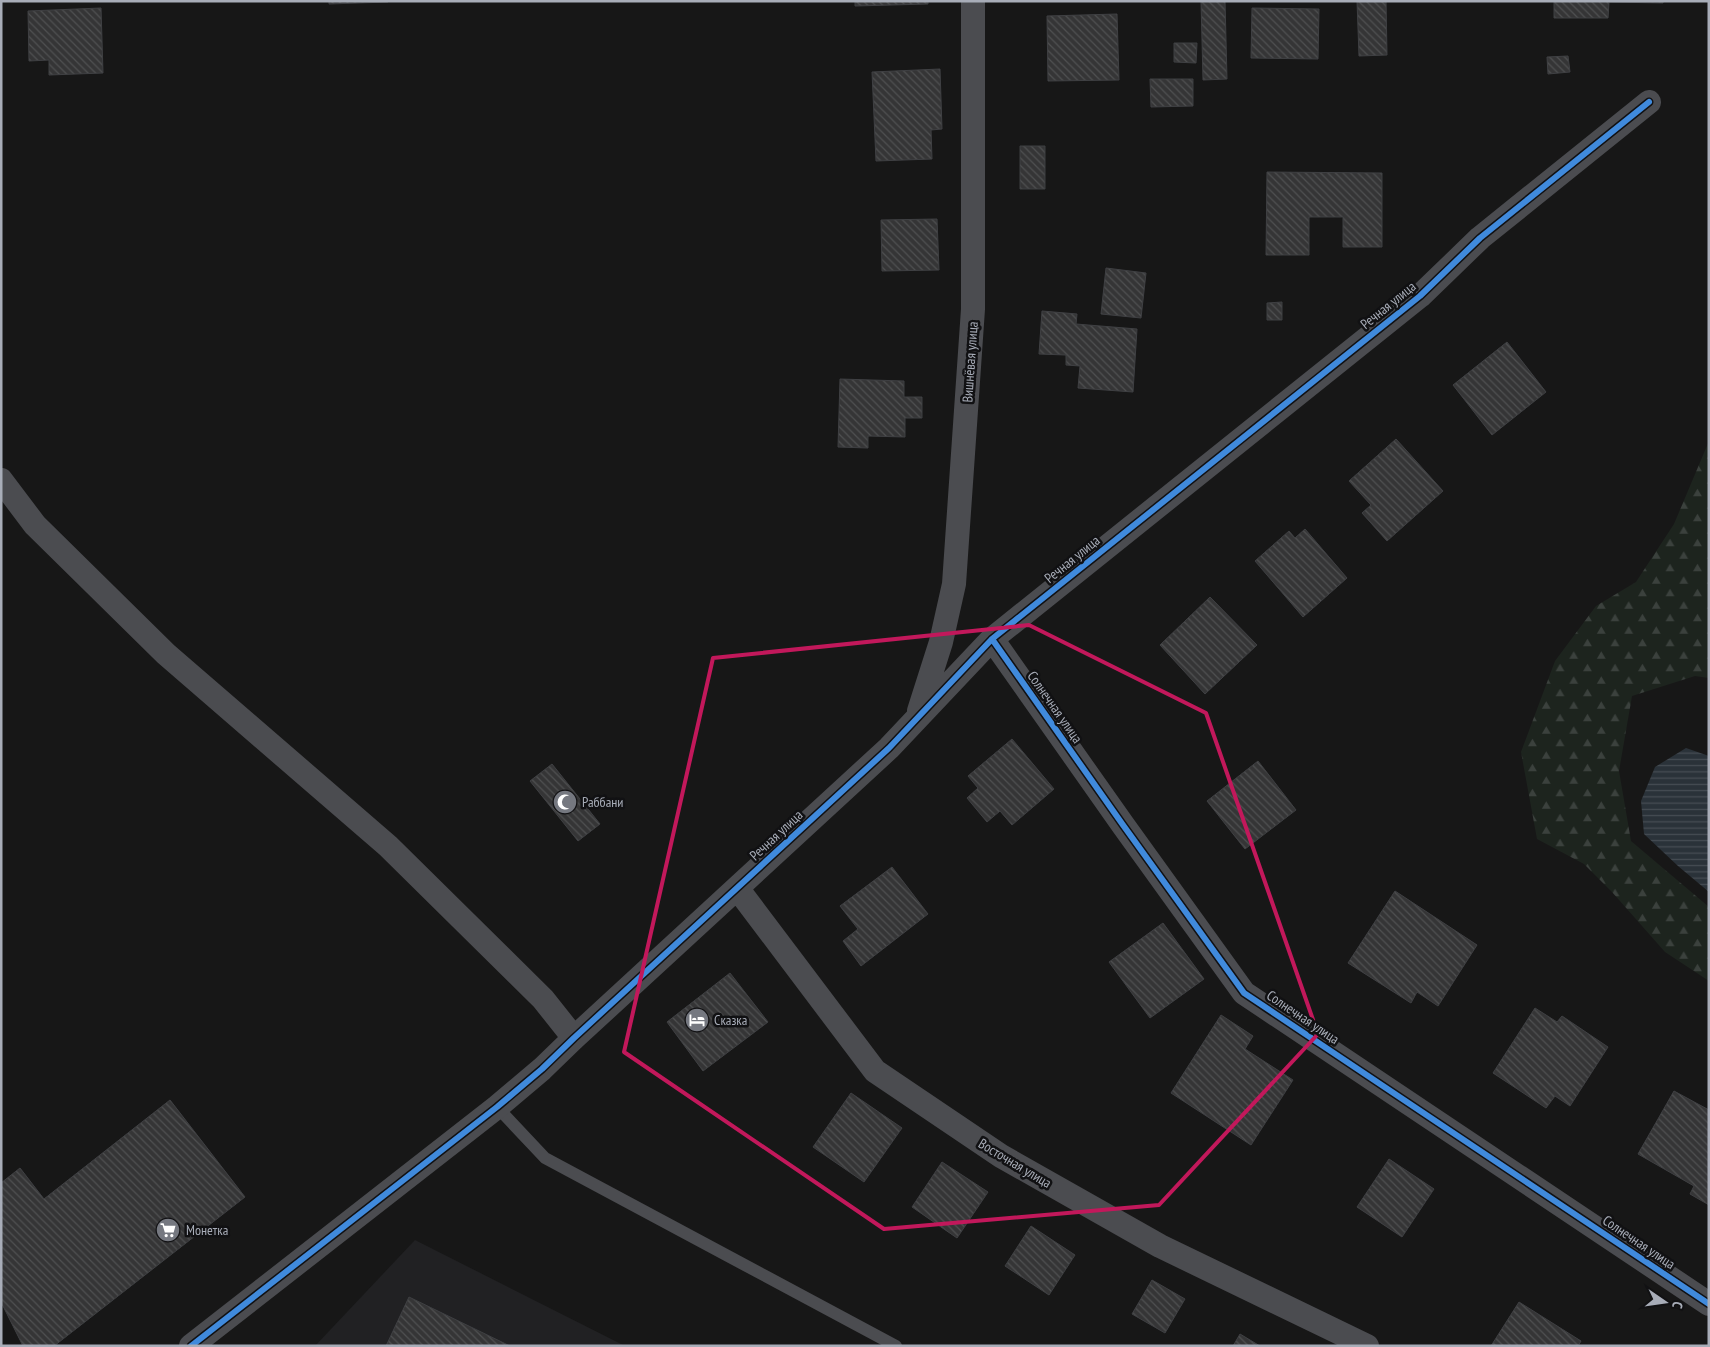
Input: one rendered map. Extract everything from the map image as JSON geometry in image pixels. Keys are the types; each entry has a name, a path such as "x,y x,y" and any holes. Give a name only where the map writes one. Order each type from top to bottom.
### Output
{"street":[{"name":"Вишнёвая улица","path":"917,717 941,642 954,584 973,309 973,1"},
{"name":"Речная улица","path":"191,1346 497,1107 542,1069 889,748 992,639 1420,296 1480,238 1649,102"},
{"path":"1,480 35,526 166,654 388,846 543,999 574,1038"},
{"name":"Солнечная улица","path":"992,639 1244,993 1709,1304"},
{"name":"Восточная улица","path":"737,888 875,1072 1000,1156 1160,1246 1367,1346"}],"lane":[{"path":"497,1107 545,1158 896,1346"}],"highlighted area":[{"path":"1029,625 1206,713 1318,1034 1159,1205 884,1229 624,1052 713,658"}],"shaded area":[{"path":"1686,748 1709,756 1709,892 1644,834 1641,801 1655,767"},
{"path":"415,1240 625,1346 315,1346"}],"green space":[{"path":"1709,441 1709,678 1695,676 1632,696 1619,771 1631,841 1709,907 1709,981 1665,952 1612,892 1584,864 1537,839 1521,752 1555,661 1596,606 1636,582 1674,524"}],"building":[{"path":"329,1 388,1 388,2 329,4"},
{"path":"855,1 928,1 928,4 855,6"},
{"path":"1201,1 1225,1 1227,79 1203,80"},
{"path":"1357,1 1386,1 1387,55 1359,56"},
{"path":"1554,1 1663,1 1663,3 1609,2 1608,18 1554,18"},
{"path":"101,8 103,73 49,75 49,60 29,61 28,11"},
{"path":"1252,8 1319,9 1318,59 1251,58"},
{"path":"1117,14 1119,80 1048,81 1047,16"},
{"path":"1174,43 1197,43 1196,63 1174,62"},
{"path":"1568,56 1570,72 1548,74 1547,57"},
{"path":"940,69 942,129 931,130 932,159 876,161 872,72"},
{"path":"1150,79 1193,79 1193,106 1151,107"},
{"path":"1020,146 1045,146 1045,189 1020,189"},
{"path":"1267,172 1382,173 1382,247 1343,247 1343,217 1309,217 1309,255 1266,255"},
{"path":"937,219 939,270 882,271 881,220"},
{"path":"1106,268 1146,273 1141,318 1101,314"},
{"path":"1282,302 1282,320 1267,320 1267,303"},
{"path":"1042,311 1077,314 1076,324 1137,329 1133,392 1078,388 1080,366 1066,365 1066,355 1039,354"},
{"path":"1507,342 1546,392 1492,435 1453,385"},
{"path":"840,379 904,381 904,397 922,397 922,418 905,418 905,437 868,436 868,448 838,447"},
{"path":"1396,439 1443,491 1387,541 1362,513 1371,505 1349,481"},
{"path":"1305,529 1347,578 1303,617 1255,561 1289,531 1295,538"},
{"path":"1210,597 1257,645 1205,694 1160,645"},
{"path":"1012,739 1054,789 1012,825 1000,811 987,822 967,798 978,788 968,776"},
{"path":"1258,761 1296,810 1245,849 1207,801"},
{"name":"Раббани","path":"552,764 600,824 578,841 530,781"},
{"path":"892,867 928,914 861,966 843,941 858,929 840,906"},
{"path":"1395,891 1477,945 1438,1006 1417,992 1411,1003 1348,963"},
{"path":"1163,923 1204,979 1150,1018 1109,962"},
{"path":"730,973 768,1022 703,1071 667,1022"},
{"path":"1535,1008 1557,1022 1562,1016 1608,1047 1570,1106 1555,1096 1546,1108 1493,1073"},
{"path":"1221,1015 1253,1036 1245,1049 1293,1080 1251,1145 1171,1093"},
{"path":"1674,1091 1709,1110 1709,1205 1690,1194 1694,1186 1638,1154"},
{"path":"851,1093 902,1128 864,1182 813,1147"},
{"path":"170,1100 245,1197 54,1346 23,1346 1,1302 1,1183 20,1168 44,1199"},
{"path":"1389,1159 1434,1189 1402,1237 1357,1207"},
{"path":"942,1162 988,1192 957,1238 912,1207"},
{"path":"1031,1226 1075,1255 1049,1295 1005,1266"},
{"path":"1152,1280 1185,1299 1165,1333 1132,1314"},
{"path":"409,1297 510,1346 386,1346"},
{"path":"1519,1302 1581,1341 1578,1346 1491,1346"},
{"path":"1240,1334 1260,1346 1233,1346"}],"cycle path":[{"path":"191,1346 497,1107 542,1069 889,748 992,639 1420,296 1480,238 1649,102"},
{"path":"992,639 1244,993 1709,1304"}],"place":[{"name":"Раббани","path":"565,802"},
{"name":"Сказка","path":"697,1020"},
{"name":"Монетка","path":"168,1230"}]}
